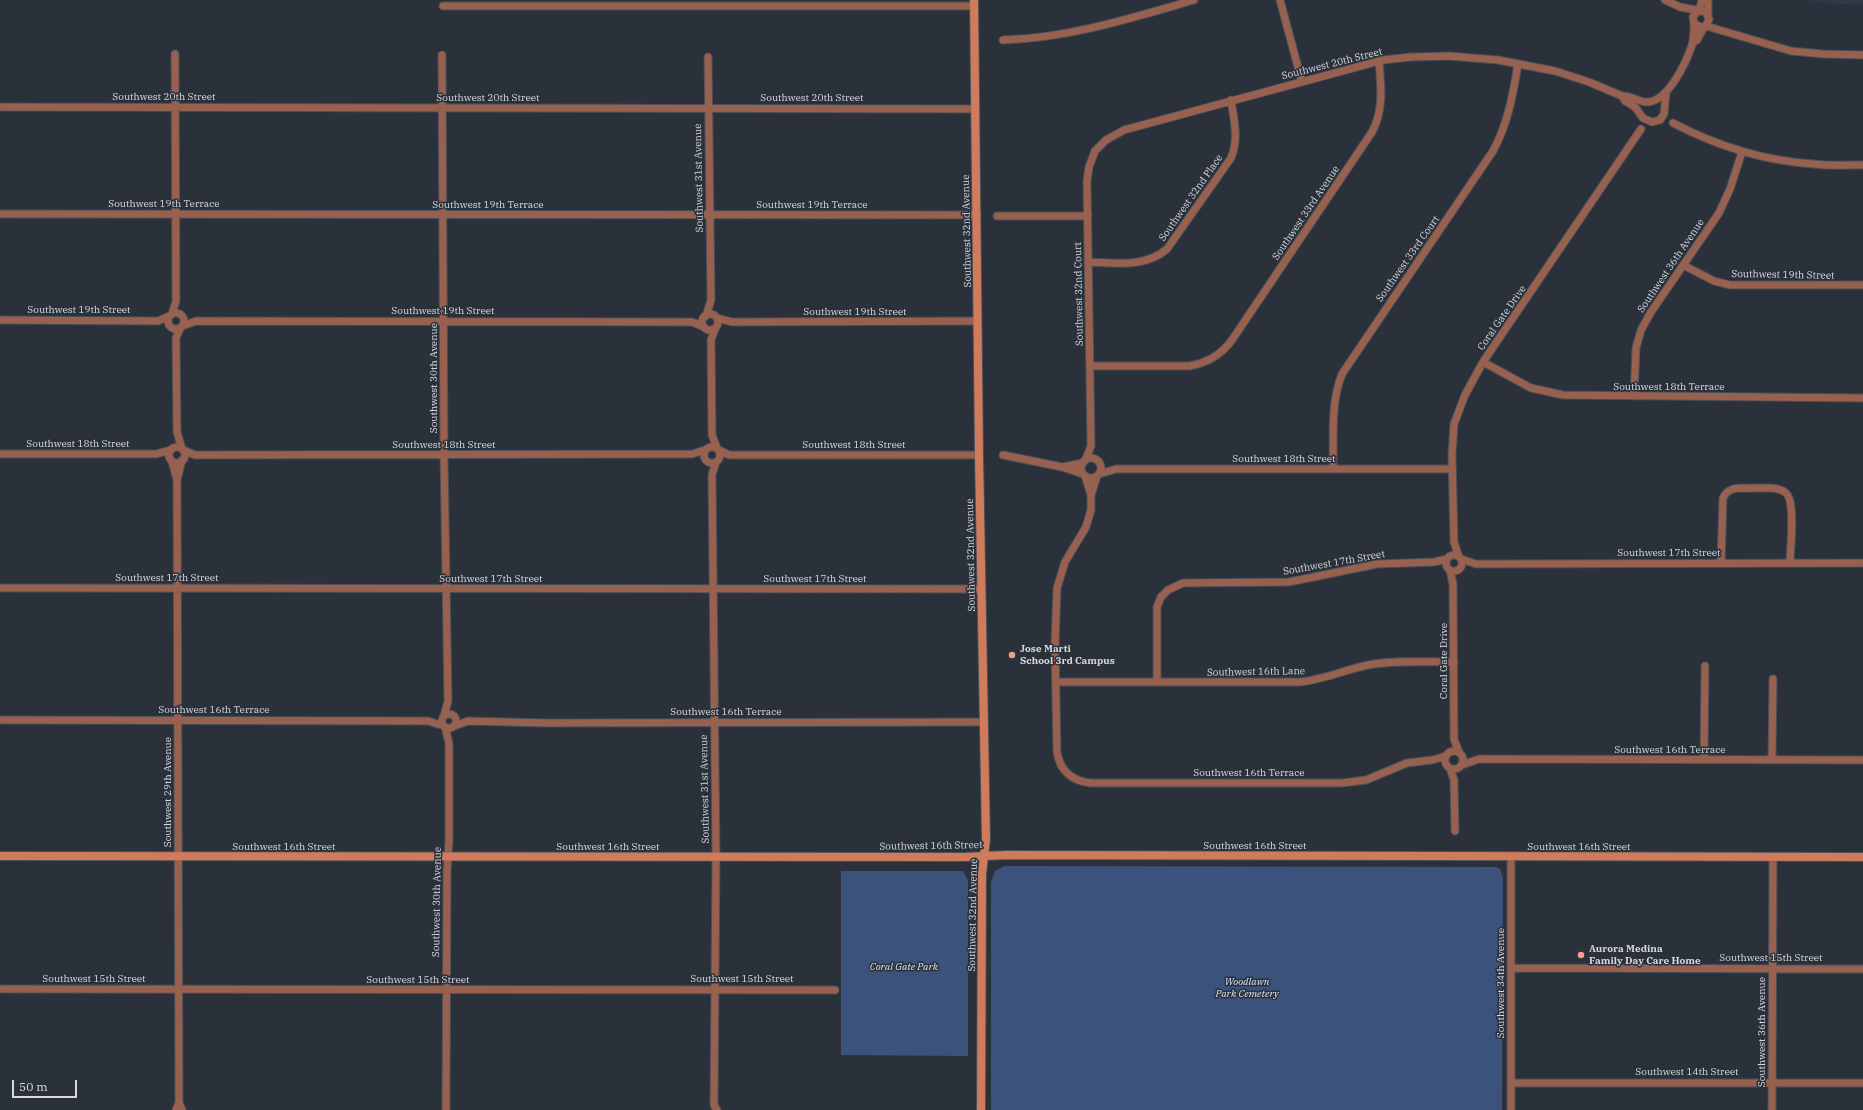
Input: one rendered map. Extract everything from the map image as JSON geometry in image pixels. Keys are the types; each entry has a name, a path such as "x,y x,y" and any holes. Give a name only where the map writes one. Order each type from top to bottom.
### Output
{"street":[{"path":"1003,40 1040,38 1079,31 1194,0"},
{"path":"1280,0 1302,82"},
{"path":"1665,0 1680,7 1704,11 1722,30"},
{"path":"1693,43 1694,15 1698,11 1702,0"},
{"path":"1666,93 1693,43 1697,40 1709,22 1708,0"},
{"path":"443,6 494,3 974,3"},
{"name":"Southwest 32nd Avenue","path":"974,3 977,321 986,839 982,874 981,1110"},
{"path":"1680,7 1698,26 1722,30 1791,51 1823,54 1863,55"},
{"path":"175,54 176,301 184,321 176,338"},
{"name":"Southwest 30th Avenue","path":"442,55 444,455 448,701 444,716"},
{"name":"Southwest 31st Avenue","path":"705,317 710,300 708,57"},
{"name":"Southwest 20th Street","path":"1100,146 1110,137 1131,128 1379,61 1411,57 1462,57 1518,64 1567,75 1622,96 1638,110 1643,118 1649,122 1655,122 1664,114 1666,93"},
{"name":"Southwest 33rd Avenue","path":"1090,366 1189,366 1211,360 1223,352 1372,132 1378,120 1381,107 1379,61"},
{"name":"Southwest 33rd Court","path":"1334,469 1334,407 1337,389 1342,374 1493,152 1507,120 1518,64"},
{"name":"Southwest 20th Street","path":"1622,96 1628,95 1644,102 1651,101 1666,93"},
{"name":"Southwest 32nd Place","path":"1088,262 1140,262 1154,258 1167,249 1231,158 1234,147 1235,132 1231,100"},
{"name":"Southwest 20th Street","path":"0,107 975,109"},
{"path":"1673,123 1742,152 1804,164 1863,165"},
{"name":"Coral Gate Drive","path":"1460,558 1454,542 1452,469 1453,434 1458,410 1468,388 1483,362 1641,129"},
{"name":"Southwest 32nd Court","path":"1098,462 1091,446 1088,216 1089,167 1092,157 1100,146"},
{"name":"Southwest 36th Avenue","path":"1634,396 1635,356 1638,337 1648,317 1724,205 1742,152"},
{"name":"Southwest 19th Terrace","path":"0,214 977,215"},
{"path":"997,216 1088,216"},
{"name":"Southwest 19th Street","path":"1683,265 1709,279 1725,284 1863,286"},
{"name":"Southwest 31st Avenue","path":"710,300 716,317"},
{"path":"176,301 168,321 176,338 177,432 185,455 183,460 177,463 171,461 169,455 177,432"},
{"path":"711,340 703,322 705,317 710,314 716,317 718,322 711,340 712,435 720,455 717,461 712,463 707,461 704,456 712,435"},
{"path":"171,315 181,315"},
{"name":"Southwest 19th Street","path":"158,321 171,315"},
{"name":"Southwest 19th Street","path":"181,315 194,321"},
{"name":"Southwest 19th Street","path":"182,326 194,321 692,322 705,317"},
{"name":"Southwest 19th Street","path":"716,317 732,322 977,321"},
{"name":"Southwest 19th Street","path":"0,320 158,321 171,327"},
{"name":"Southwest 19th Street","path":"692,322 705,328"},
{"name":"Southwest 19th Street","path":"716,328 732,322"},
{"path":"171,327 182,326"},
{"path":"705,328 716,328"},
{"name":"Southwest 18th Terrace","path":"1483,362 1519,383 1550,393 1571,396 1863,398"},
{"name":"Southwest 32nd Court","path":"1084,462 1091,446"},
{"path":"171,449 177,447 182,449"},
{"path":"706,449 712,447 718,449"},
{"name":"Southwest 18th Street","path":"0,454 156,454 171,449"},
{"name":"Southwest 18th Street","path":"182,449 195,454 444,455 692,454 706,449"},
{"name":"Southwest 18th Street","path":"718,449 729,455"},
{"name":"Southwest 18th Street","path":"156,454 171,461"},
{"name":"Southwest 18th Street","path":"183,460 195,454"},
{"name":"Southwest 18th Street","path":"692,454 707,461"},
{"name":"Southwest 18th Street","path":"717,461 729,455 979,455"},
{"path":"1003,455 1062,466 1091,478 1098,475"},
{"path":"1056,682 1057,588 1065,562 1086,527 1090,515 1091,496 1101,469 1098,462 1091,459 1084,462 1062,466"},
{"name":"Southwest 29th Avenue","path":"177,480 183,460"},
{"name":"Southwest 29th Avenue","path":"171,461 177,480 178,588 179,1103 176,1110"},
{"name":"Southwest 31st Avenue","path":"707,461 713,473"},
{"name":"Southwest 31st Avenue","path":"714,1108 716,857 713,473 717,461"},
{"path":"1084,462 1082,469 1091,496"},
{"name":"Southwest 18th Street","path":"1098,462 1116,469"},
{"name":"Southwest 18th Street","path":"1098,475 1116,469 1452,469"},
{"path":"1721,563 1722,501 1727,492 1736,488 1774,489 1786,493 1789,497 1792,507 1790,563"},
{"name":"Coral Gate Drive","path":"1448,558 1454,542"},
{"path":"1454,555 1460,558 1462,564 1459,569 1449,569 1446,564 1448,558 1454,555"},
{"name":"Southwest 17th Street","path":"1157,682 1156,612 1161,597 1168,590 1178,584 1193,582 1260,584 1289,582 1377,564 1434,562 1448,558"},
{"name":"Southwest 17th Street","path":"1460,558 1474,564"},
{"name":"Southwest 17th Street","path":"1434,562 1449,569"},
{"name":"Southwest 17th Street","path":"1459,569 1474,564 1863,563"},
{"name":"Coral Gate Drive","path":"1448,754 1454,739 1453,584 1449,569"},
{"name":"Coral Gate Drive","path":"1453,584 1459,569"},
{"name":"Southwest 17th Street","path":"0,588 981,589"},
{"name":"Southwest 16th Lane","path":"1056,682 1299,682 1320,679 1368,665 1388,662 1454,662"},
{"path":"1704,760 1705,666"},
{"path":"1772,760 1773,679"},
{"name":"Southwest 16th Terrace","path":"1056,682 1057,752 1059,762 1065,771 1079,781 1091,783 1342,783 1366,780 1407,763 1432,760 1448,754 1460,753 1476,759 1863,760"},
{"name":"Southwest 30th Avenue","path":"448,701 453,716"},
{"path":"448,714 453,716 456,720 449,726 442,721 444,716 448,714"},
{"name":"Southwest 16th Terrace","path":"428,721 444,716"},
{"name":"Southwest 16th Terrace","path":"453,716 468,721"},
{"name":"Southwest 16th Terrace","path":"0,720 428,721 449,726 468,721 984,722"},
{"name":"Southwest 30th Avenue","path":"446,1110 449,726"},
{"name":"Coral Gate Drive","path":"1454,739 1460,753"},
{"path":"1454,780 1463,760 1460,753"},
{"path":"1448,754 1448,766 1454,780 1455,831"},
{"name":"Southwest 16th Terrace","path":"1432,760 1448,766 1460,766 1476,759"},
{"name":"Southwest 16th Street","path":"0,856 1863,857"},
{"name":"Southwest 34th Avenue","path":"1511,857 1511,1110"},
{"name":"Southwest 36th Avenue","path":"1772,1110 1773,857"},
{"name":"Southwest 15th Street","path":"1512,968 1863,969"},
{"name":"Southwest 15th Street","path":"0,989 835,990"},
{"name":"Southwest 14th Street","path":"1511,1083 1863,1083"},
{"name":"Southwest 29th Avenue","path":"179,1103 182,1110"}],"shaded area":[{"path":"1807,0 1863,0 1863,5 1822,3"}],"green space":[{"name":"Woodlawn Park Cemetery","path":"1004,866 1496,867 1500,869 1503,877 1502,1110 991,1110 991,882 995,871"},
{"name":"Coral Gate Park","path":"841,871 963,871 968,880 968,1056 841,1055"}],"place":[{"name":"Jose Marti School 3rd Campus","path":"1012,655"},
{"name":"Aurora Medina Family Day Care Home","path":"1581,955"}]}
